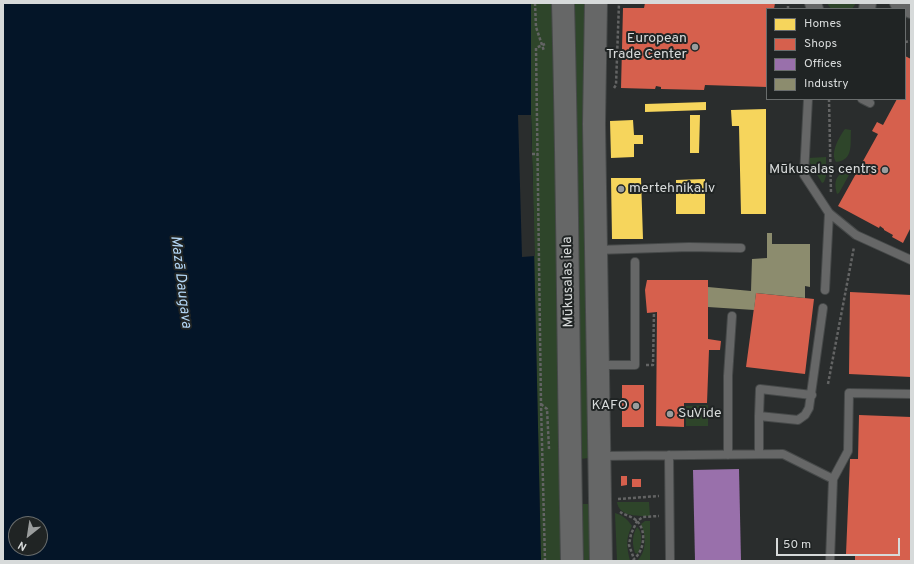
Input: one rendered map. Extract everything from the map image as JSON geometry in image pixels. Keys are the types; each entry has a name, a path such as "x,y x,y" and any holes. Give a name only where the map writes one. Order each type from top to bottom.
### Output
{"main road":[{"name":"Mūkusalas iela","path":"563,3 568,193 572,561"},
{"name":"Mūkusalas iela","path":"596,3 594,124 601,561"}],"street":[{"path":"898,3 911,10"}],"lane":[{"path":"808,100 804,175 829,213 856,235 911,260"},
{"path":"825,290 829,213"},
{"path":"596,250 741,248"},
{"path":"598,365 635,365 635,262"},
{"path":"759,416 798,420 809,408 823,308"},
{"path":"728,454 728,376 732,316"},
{"path":"759,454 760,389 812,395"},
{"path":"830,561 833,480 848,451 849,393 911,394"},
{"path":"599,456 783,454 833,480"},
{"path":"669,455 670,561"}],"path":[{"path":"612,91 616,85 619,3"},
{"path":"545,561 541,404 536,48 548,43"},
{"path":"823,204 832,199 829,100"},
{"path":"532,154 538,154"},
{"path":"828,384 856,235"},
{"path":"635,365 653,364 654,312"},
{"path":"541,404 547,409 550,457"},
{"path":"617,510 637,521 642,532 643,537 639,555 634,560"},
{"path":"634,560 630,545 630,534 637,521 643,518 670,514"}],"green space":[{"path":"531,3 553,3 562,561 541,561 531,115"},
{"path":"573,3 587,3 589,458 580,459"},
{"path":"827,3 856,3 853,8 830,8"},
{"path":"845,129 851,130 850,150 846,158 842,161 836,162 834,158 835,150"},
{"path":"826,157 826,176 824,182 822,183 808,158"},
{"path":"854,166 837,194 836,179 841,173"},
{"path":"708,405 708,426 686,426 686,406"},
{"path":"617,502 649,502 650,516 635,516 625,513 618,507"},
{"path":"582,504 591,504 592,561 583,561"},
{"path":"615,513 625,518 632,526 628,535 627,544 630,561 617,561"},
{"path":"645,521 650,521 650,561 637,561 643,553 645,543 641,524"},
{"path":"637,527 641,533 641,544 638,554 635,553 633,546 633,536"}],"water":[{"name":"Mazā Daugava","path":"3,3 531,3 531,115 541,561 3,561"}],"pier":[{"path":"518,115 531,115 535,256 522,257"}],"building: Homes":[{"path":"706,102 706,110 645,112 645,104"},
{"path":"766,109 766,214 741,214 739,126 732,126 731,110"},
{"path":"690,115 700,115 699,153 690,153"},
{"path":"633,120 634,135 643,135 643,144 634,144 634,157 611,158 610,121"},
{"path":"611,178 641,178 643,239 612,239"},
{"path":"705,179 705,214 676,214 676,180"}],"building: Shops":[{"name":"European Trade Center","path":"645,3 775,3 774,8 766,8 766,87 705,85 704,90 661,89 661,87 656,86 655,89 621,88 623,8 644,8"},
{"name":"Mūkusalas centrs","path":"906,56 911,59 911,227 903,243 892,237 893,235 880,226 879,228 838,206 878,134 872,131 877,122 883,125 896,100 906,100"},
{"path":"647,280 708,280 708,339 721,341 720,350 709,350 707,403 684,403 684,427 656,426 657,312 647,313 645,290"},
{"path":"850,292 911,295 911,377 849,374"},
{"path":"756,293 814,299 805,374 746,367"},
{"path":"622,385 644,385 644,427 622,427"},
{"path":"859,415 911,417 911,561 855,561 855,554 846,554 850,459 858,459"},
{"path":"621,476 627,476 627,485 621,486"},
{"path":"632,479 641,479 641,487 632,487"}],"building: Offices":[{"path":"739,469 741,561 695,561 693,470"}],"building: Industry":[{"path":"767,233 772,233 772,244 810,244 810,287 805,286 805,298 756,293 754,310 708,307 708,287 751,291 752,259 767,258"}],"place":[{"name":"European Trade Center","path":"695,47"},
{"name":"Mūkusalas centrs","path":"885,170"},
{"name":"mertehnika.lv","path":"621,189"},
{"name":"KAFO","path":"636,406"},
{"name":"SuVide","path":"670,414"}]}
